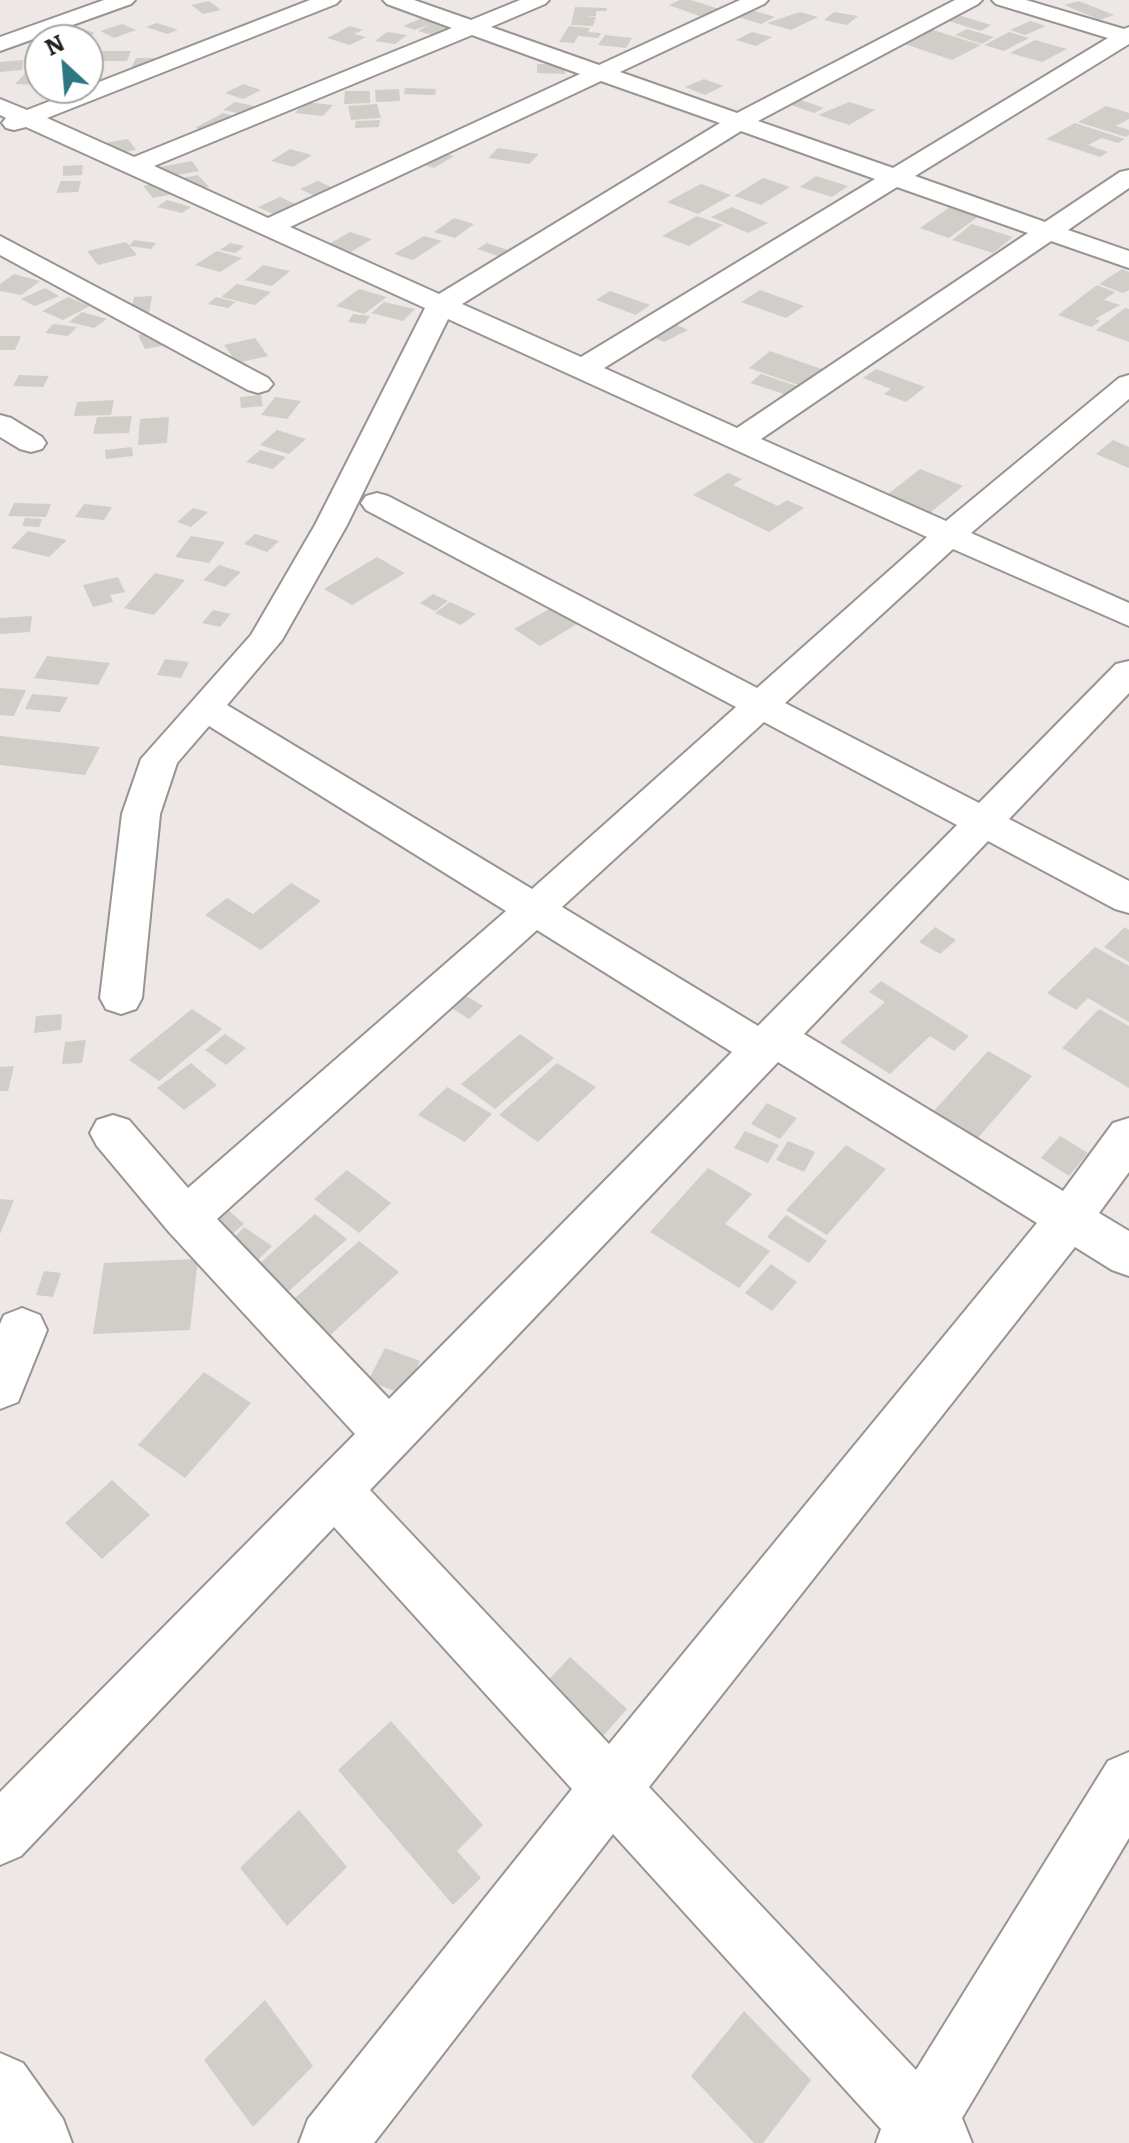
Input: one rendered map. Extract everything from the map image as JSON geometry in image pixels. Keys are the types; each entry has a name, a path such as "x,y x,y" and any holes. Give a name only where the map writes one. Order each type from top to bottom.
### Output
{"street":[{"path":"0,44 124,0"},
{"path":"0,128 329,0"},
{"path":"394,0 1129,260"},
{"path":"134,166 538,0"},
{"path":"269,227 757,0"},
{"path":"121,998 141,814 160,759 273,627 331,525 441,305 738,122 971,0"},
{"path":"1003,0 1128,36"},
{"path":"582,369 1128,36"},
{"path":"0,106 1129,616"},
{"path":"739,440 1129,177"},
{"path":"0,244 258,384"},
{"path":"186,1218 535,909 949,535 1129,384"},
{"path":"0,424 31,443"},
{"path":"377,503 1129,899"},
{"path":"0,1835 1129,672"},
{"path":"206,708 535,909 1129,1256"},
{"path":"113,1133 186,1218 389,1434"},
{"path":"332,2143 611,1788 1069,1219 1129,1136"},
{"path":"0,1386 22,1330"},
{"path":"335,1490 611,1788 923,2136 1129,1782"},
{"path":"0,2086 39,2143"}],"building":[{"path":"680,0 691,0 719,9 702,17 669,5"},
{"path":"209,1 221,10 203,14 191,5"},
{"path":"1079,1 1114,15 1100,20 1064,5"},
{"path":"575,7 607,8 606,11 596,11 596,16 586,16 596,17 593,26 571,25"},
{"path":"745,8 775,17 761,24 731,15"},
{"path":"800,12 818,17 791,30 767,23"},
{"path":"834,12 858,16 847,25 824,20"},
{"path":"958,15 991,25 981,31 948,21"},
{"path":"422,18 455,29 439,37 418,31 430,24 415,30 403,26"},
{"path":"1030,21 1046,26 1025,35 1010,30"},
{"path":"157,23 178,30 167,34 146,27"},
{"path":"122,24 136,30 114,38 104,33 104,30"},
{"path":"350,26 363,30 354,34 366,37 350,45 327,38"},
{"path":"569,26 590,28 588,32 601,33 598,38 578,36 574,43 559,42"},
{"path":"927,28 981,45 952,60 899,42"},
{"path":"967,29 994,37 982,44 955,35"},
{"path":"387,32 407,35 395,44 375,41"},
{"path":"752,32 772,37 756,46 736,40"},
{"path":"1009,32 1029,38 1004,51 984,45"},
{"path":"605,35 632,38 626,48 598,45"},
{"path":"1035,40 1067,49 1042,62 1010,53"},
{"path":"104,51 131,51 127,61 104,61"},
{"path":"136,58 157,58 151,70 130,70"},
{"path":"23,60 22,70 0,72 0,62"},
{"path":"537,64 565,64 565,74 537,73"},
{"path":"24,74 24,84 15,84"},
{"path":"704,79 723,86 705,95 685,87"},
{"path":"243,84 261,90 243,99 225,93"},
{"path":"405,88 436,89 435,95 404,94"},
{"path":"399,89 400,101 376,102 375,90"},
{"path":"345,91 370,91 370,103 344,104"},
{"path":"801,100 824,108 814,113 791,105"},
{"path":"235,102 259,107 248,115 223,110"},
{"path":"305,102 333,105 323,116 295,113"},
{"path":"849,102 875,110 849,125 818,115"},
{"path":"377,104 381,118 351,120 348,106"},
{"path":"1106,106 1129,113 1129,119 1116,126 1129,130 1129,135 1126,137 1078,122"},
{"path":"223,113 242,118 214,133 195,128"},
{"path":"380,120 379,127 355,128 356,121"},
{"path":"1075,123 1125,139 1118,143 1102,138 1088,145 1108,152 1100,157 1046,139"},
{"path":"128,139 136,150 106,155 99,144"},
{"path":"498,148 539,154 529,164 488,158"},
{"path":"290,149 312,155 293,167 271,161"},
{"path":"434,150 454,156 434,168 414,162"},
{"path":"192,161 199,171 167,177 160,167"},
{"path":"83,165 82,175 63,176 63,166"},
{"path":"198,175 209,187 153,198 143,186"},
{"path":"816,176 848,186 832,197 800,187"},
{"path":"763,178 790,187 761,205 734,196"},
{"path":"61,181 81,181 78,192 56,193"},
{"path":"318,181 348,195 330,203 300,189"},
{"path":"701,184 731,195 698,214 667,202"},
{"path":"280,197 313,212 290,222 258,207"},
{"path":"167,200 191,207 182,213 157,207"},
{"path":"732,207 768,223 748,233 711,217"},
{"path":"950,207 979,216 949,238 920,228"},
{"path":"697,216 723,225 689,246 662,236"},
{"path":"454,218 474,224 455,238 434,232"},
{"path":"972,224 1013,237 993,253 952,240"},
{"path":"350,232 372,239 351,252 329,244"},
{"path":"424,236 442,241 413,260 394,254"},
{"path":"134,240 156,243 151,249 129,246"},
{"path":"126,242 137,255 98,265 87,251"},
{"path":"230,243 245,246 235,253 220,250"},
{"path":"487,243 508,250 498,256 477,249"},
{"path":"217,251 242,258 220,272 195,265"},
{"path":"263,265 290,271 272,286 245,280"},
{"path":"1122,269 1129,272 1129,290 1123,293 1099,284"},
{"path":"14,274 40,281 21,295 0,291 0,284"},
{"path":"237,284 271,292 255,305 221,297"},
{"path":"1097,285 1115,292 1104,300 1120,305 1095,319 1100,321 1091,327 1058,315"},
{"path":"45,288 59,296 35,306 21,299"},
{"path":"359,289 387,297 364,314 336,306"},
{"path":"760,290 804,306 786,318 741,302"},
{"path":"610,291 650,305 636,315 596,300"},
{"path":"152,296 147,325 129,326 134,297"},
{"path":"68,297 90,306 63,320 42,311"},
{"path":"216,297 236,302 228,308 208,304"},
{"path":"384,302 415,309 403,321 371,313"},
{"path":"1125,308 1129,309 1129,342 1096,330"},
{"path":"82,312 107,319 94,328 69,322"},
{"path":"353,314 370,316 365,324 348,322"},
{"path":"672,323 688,330 664,342 649,335"},
{"path":"53,324 77,327 68,336 45,333"},
{"path":"175,328 182,342 145,349 138,335"},
{"path":"0,336 21,336 15,350 0,350"},
{"path":"255,338 268,356 237,363 224,345"},
{"path":"770,351 830,372 810,389 749,368"},
{"path":"876,369 925,387 906,402 884,394 891,389 863,378"},
{"path":"761,374 797,386 787,395 750,383"},
{"path":"19,375 49,376 43,387 13,386"},
{"path":"261,395 263,406 241,408 240,397"},
{"path":"275,397 301,401 287,419 261,415"},
{"path":"114,400 111,415 74,416 77,402"},
{"path":"132,416 129,433 93,434 97,417"},
{"path":"169,417 167,443 138,445 140,419"},
{"path":"277,430 306,439 289,454 260,445"},
{"path":"1113,440 1129,447 1129,468 1096,454"},
{"path":"132,447 133,456 106,459 105,450"},
{"path":"260,450 286,457 273,469 246,462"},
{"path":"920,469 963,486 926,516 883,498"},
{"path":"728,473 742,479 733,485 778,506 787,500 804,508 769,532 693,495"},
{"path":"14,503 51,504 46,517 8,516"},
{"path":"84,504 112,507 104,520 75,517"},
{"path":"193,508 208,512 191,527 177,522"},
{"path":"25,518 42,519 39,527 22,526"},
{"path":"28,531 67,540 49,557 11,548"},
{"path":"255,534 279,541 267,552 244,544"},
{"path":"191,536 225,542 209,563 175,557"},
{"path":"377,557 405,573 352,605 324,589"},
{"path":"219,565 241,572 225,587 203,580"},
{"path":"155,573 185,580 154,615 124,608"},
{"path":"118,577 125,592 110,595 113,602 93,607 83,585"},
{"path":"433,594 448,601 435,611 420,603"},
{"path":"450,602 476,614 461,625 435,613"},
{"path":"551,608 577,624 540,646 514,629"},
{"path":"213,610 231,614 220,627 202,623"},
{"path":"32,616 30,632 0,634 0,618"},
{"path":"47,656 110,663 98,685 34,678"},
{"path":"165,659 189,662 181,678 157,675"},
{"path":"0,688 26,690 14,716 0,715"},
{"path":"32,694 68,697 60,712 25,709"},
{"path":"0,736 100,747 85,775 0,765"},
{"path":"291,883 321,901 261,950 205,915 227,898 253,914"},
{"path":"935,927 956,940 940,954 919,942"},
{"path":"1125,927 1129,930 1129,962 1104,947"},
{"path":"1095,947 1129,966 1129,1022 1088,998 1076,1010 1047,993"},
{"path":"881,981 969,1036 954,1051 930,1036 890,1074 840,1042 885,1002 869,992"},
{"path":"463,994 483,1006 469,1019 450,1007"},
{"path":"192,1009 222,1029 159,1081 129,1060"},
{"path":"1099,1009 1129,1026 1129,1088 1062,1048"},
{"path":"62,1014 61,1030 34,1033 36,1016"},
{"path":"225,1034 246,1048 226,1065 205,1050"},
{"path":"520,1034 554,1058 495,1109 461,1084"},
{"path":"86,1040 82,1063 62,1064 65,1042"},
{"path":"988,1051 1032,1076 976,1140 932,1113"},
{"path":"191,1063 217,1085 184,1110 157,1088"},
{"path":"557,1063 596,1087 538,1142 499,1115"},
{"path":"14,1066 8,1091 0,1091 0,1067"},
{"path":"447,1087 492,1114 465,1142 418,1115"},
{"path":"767,1103 797,1118 780,1139 751,1124"},
{"path":"745,1131 779,1145 768,1163 734,1148"},
{"path":"1060,1136 1088,1153 1069,1176 1041,1158"},
{"path":"788,1141 815,1152 804,1172 776,1160"},
{"path":"846,1145 886,1169 827,1235 786,1210"},
{"path":"708,1168 752,1194 725,1224 770,1251 739,1288 650,1232"},
{"path":"347,1170 391,1203 359,1233 314,1199"},
{"path":"0,1199 14,1200 0,1234"},
{"path":"227,1209 244,1224 218,1246 200,1232"},
{"path":"315,1214 347,1239 281,1298 249,1273"},
{"path":"786,1215 827,1241 809,1263 767,1237"},
{"path":"244,1227 272,1246 250,1268 222,1250"},
{"path":"359,1241 399,1272 326,1339 286,1306"},
{"path":"198,1259 190,1330 93,1334 104,1263"},
{"path":"771,1264 797,1282 772,1311 745,1293"},
{"path":"44,1271 61,1273 53,1297 36,1295"},
{"path":"385,1348 420,1361 403,1394 368,1381"},
{"path":"204,1372 251,1403 185,1478 138,1445"},
{"path":"112,1480 150,1515 102,1559 65,1523"},
{"path":"570,1657 627,1709 580,1762 523,1707"},
{"path":"391,1721 483,1825 457,1851 481,1878 453,1905 338,1770"},
{"path":"299,1810 347,1867 287,1926 240,1868"},
{"path":"265,2000 313,2066 253,2127 204,2060"},
{"path":"744,2011 811,2080 763,2143 754,2143 691,2076"}]}
